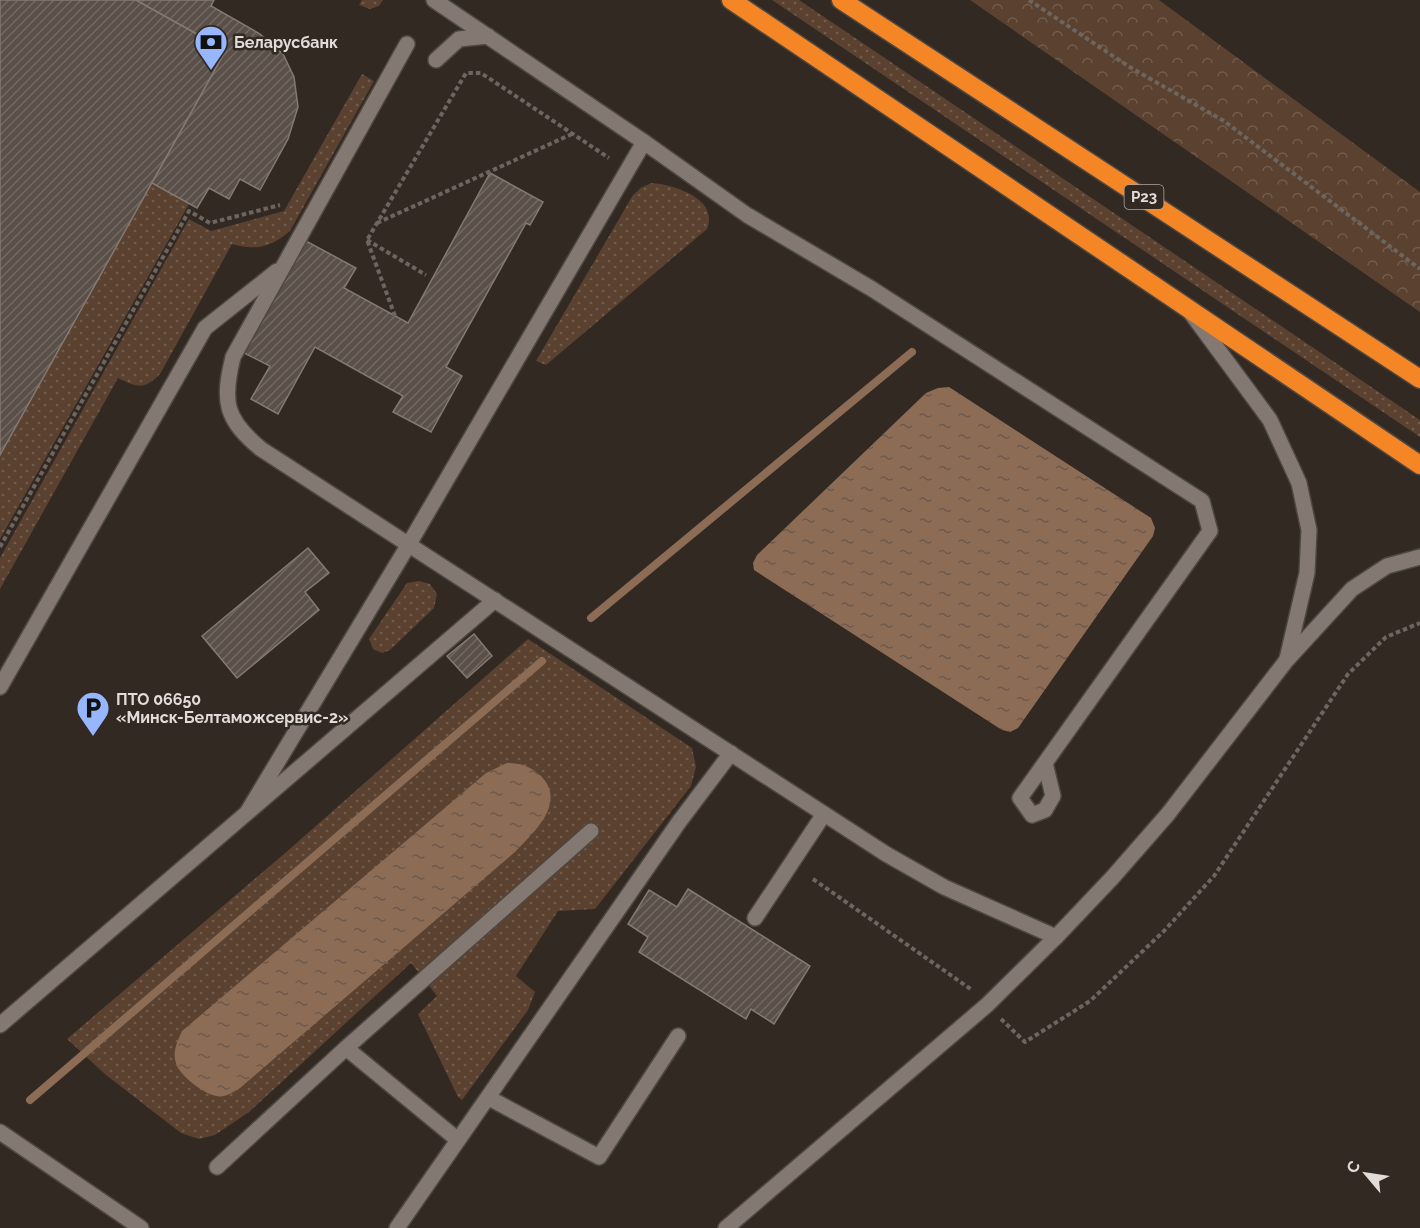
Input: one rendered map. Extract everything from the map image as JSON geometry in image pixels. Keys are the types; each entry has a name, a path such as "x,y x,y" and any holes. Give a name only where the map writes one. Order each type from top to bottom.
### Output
{"highway":[{"path":"731,0 1420,465"},
{"name":"Р23","path":"841,0 1420,380"}],"lane":[{"path":"435,0 747,215 872,289 1202,501 1210,531 1045,763"},
{"path":"859,0 866,18"},
{"path":"436,60 459,39 488,36"},
{"path":"407,44 233,357 227,382 229,409 241,432 261,449 886,854 944,887 1056,937"},
{"path":"248,811 644,142"},
{"path":"0,687 205,328 284,266"},
{"path":"1188,310 1270,420 1299,483 1309,530 1306,573 1286,662"},
{"path":"726,1228 987,1005 1056,937 1168,814 1286,662 1352,590 1387,566 1420,557"},
{"path":"0,1025 495,600"},
{"path":"397,1228 679,822 731,753"},
{"path":"755,918 824,814"},
{"path":"217,1167 346,1048 591,831"},
{"path":"489,1098 599,1157 678,1036"},
{"path":"346,1048 458,1140"},
{"path":"0,1132 141,1228"}],"path":[{"path":"1029,0 1128,66 1224,121 1420,269"},
{"path":"367,240 466,73 482,73 627,170"},
{"path":"377,223 573,133"},
{"path":"0,547 189,211 210,223 280,205"},
{"path":"367,240 426,275"},
{"path":"367,240 395,316"}],"green space":[{"path":"362,0 383,0 379,6 370,9 359,5"},
{"path":"772,0 799,0 1420,420 1420,437"},
{"path":"970,0 1159,0 1420,192 1420,312"},
{"path":"362,74 374,81 290,231 276,241 263,246 249,247 232,244 160,374 149,383 140,386 118,378 0,589 0,558 189,219 211,231 284,211"},
{"path":"152,183 189,204 0,539 0,455"},
{"path":"652,183 683,191 701,202 707,209 709,218 707,229 546,365 536,361 633,195 642,187"},
{"path":"419,581 430,584 437,594 434,608 390,650 382,653 373,649 369,639 407,583"},
{"path":"528,639 692,748 696,767 691,786 595,909 558,911 516,976 535,992 528,1010 462,1100 458,1097 418,1014 437,996 411,963 249,1112 215,1135 199,1139 181,1133 106,1075 67,1039 284,854"}],"water":[{"path":"949,387 1151,518 1155,528 1153,536 1018,728 1010,732 1002,730 754,570 753,563 757,555 926,393 938,388"},
{"path":"507,763 529,767 541,776 551,796 545,817 515,852 240,1088 228,1095 218,1096 203,1091 183,1074 178,1068 175,1055 182,1031 486,773"}],"building":[{"path":"0,0 136,0 226,50 0,455"},
{"path":"136,0 214,0 211,6 260,34 283,54 294,77 298,107 288,139 260,190 240,179 229,199 209,188 197,208 152,183 226,50"},
{"path":"490,173 543,202 530,225 526,223 446,367 462,376 431,432 393,412 403,396 315,347 278,414 251,399 270,366 244,353 306,241 356,268 344,288 408,323"},
{"path":"308,548 329,573 305,592 319,610 237,678 202,636"},
{"path":"474,634 492,656 467,678 447,656"},
{"path":"688,889 810,966 774,1024 751,1009 746,1019 639,952 648,937 628,924 649,890 677,907"}],"waterway":[{"path":"591,618 912,352"},
{"path":"30,1100 542,661"}],"place":[{"name":"Беларусбанк","path":"211,71"},
{"name":"ПТО 06650 «Минск-Белтаможсервис-2»","path":"93,737"}]}
